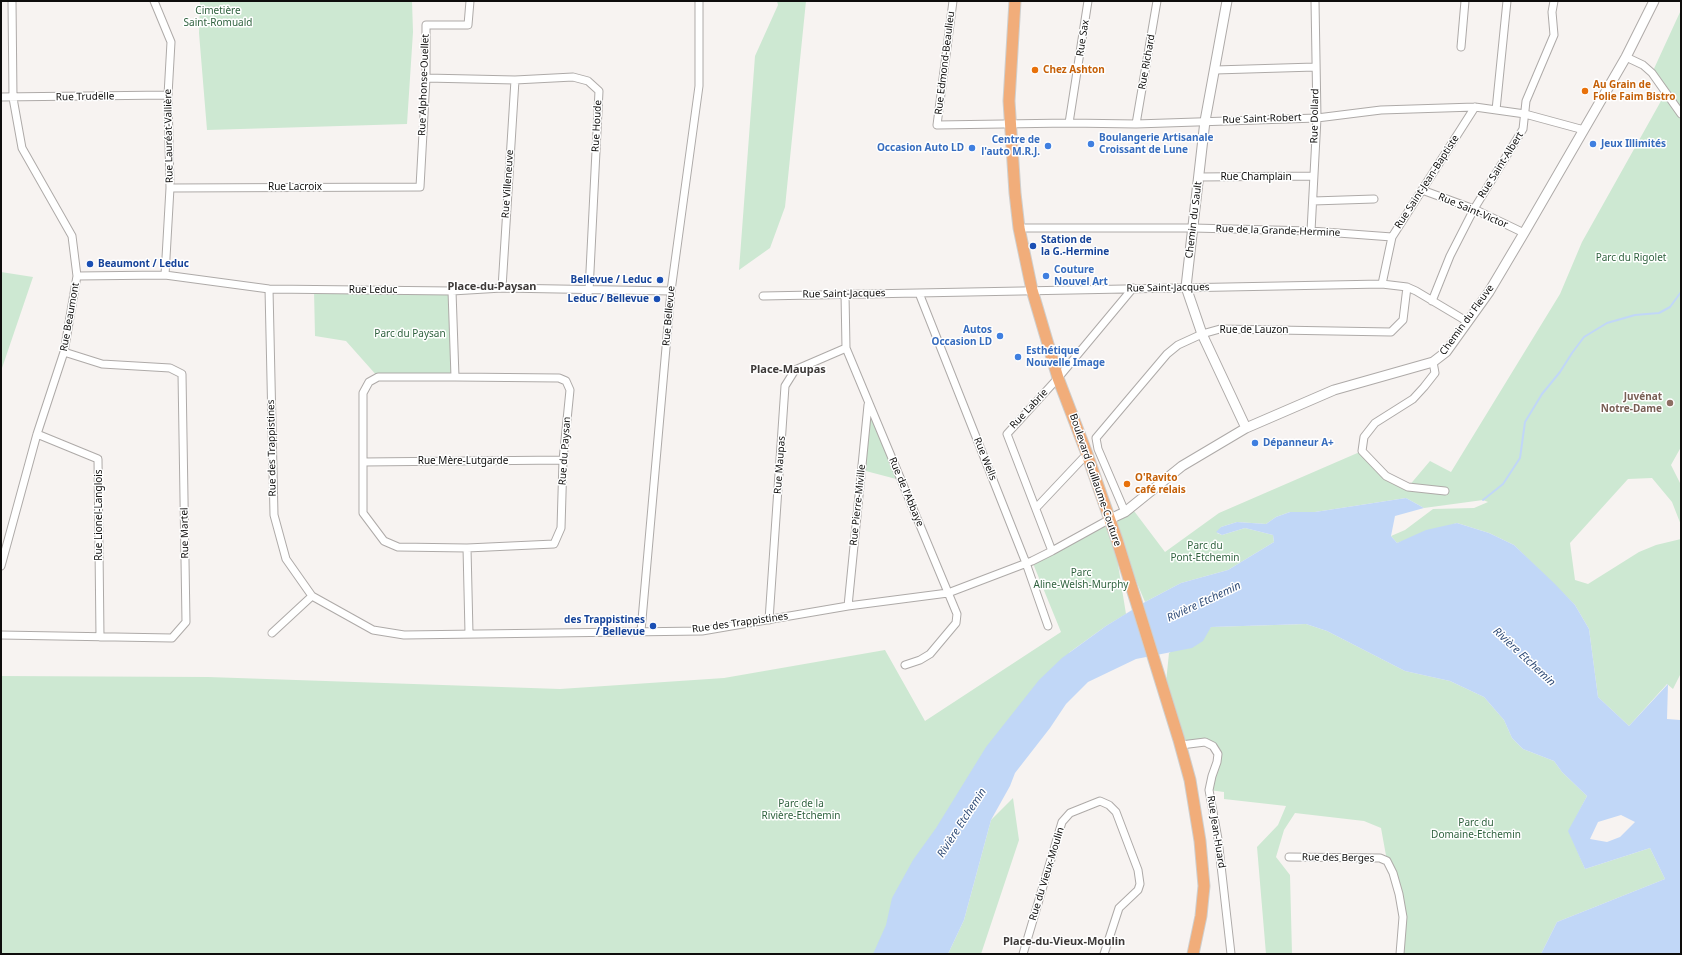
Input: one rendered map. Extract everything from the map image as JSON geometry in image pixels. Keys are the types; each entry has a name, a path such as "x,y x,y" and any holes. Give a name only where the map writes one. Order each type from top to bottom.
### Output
{"main road":[{"name":"Boulevard Guillaume-Couture","path":"1015,1 1009,101 1015,193 1019,228 1032,290 1058,378 1110,519 1132,593 1166,696 1190,780 1200,841 1204,886 1201,916 1193,954"}],"street":[{"name":"Rue Beaumont","path":"1,566 38,434 64,352 77,276 72,236 22,148 13,98 12,1"},
{"name":"Rue Lauréat-Vallière","path":"154,1 171,42 168,95 170,188 165,275"},
{"name":"Rue Alphonse-Ouellet","path":"420,187 426,78 426,25 468,25 470,1"},
{"name":"Rue Bellevue","path":"641,632 670,291 699,86 699,1"},
{"name":"Rue Edmond-Beaulieu","path":"937,125 953,1"},
{"name":"Rue Sax","path":"1069,123 1088,1"},
{"name":"Rue Richard","path":"1136,124 1157,1"},
{"name":"Chemin du Sault","path":"1227,1 1205,121 1186,287 1202,334 1246,428"},
{"name":"Rue Dollard","path":"1311,231 1316,118 1315,1"},
{"path":"1461,47 1465,1"},
{"path":"1496,110 1507,1"},
{"name":"Rue Saint-Albert","path":"1432,301 1450,256 1474,209 1523,129 1526,101 1554,35 1552,12 1554,1"},
{"name":"Chemin du Fleuve","path":"1110,519 1125,512 1182,466 1246,428 1334,390 1433,362 1446,352 1489,292 1524,233 1626,57 1653,1"},
{"path":"1626,57 1643,65 1652,73 1681,114"},
{"path":"1215,70 1315,67"},
{"name":"Rue Houde","path":"426,78 515,80 573,77 588,81 599,91 589,291"},
{"name":"Rue Villeneuve","path":"502,288 515,80"},
{"name":"Rue Trudelle","path":"1,97 168,95"},
{"name":"Rue Saint-Robert","path":"937,125 1069,123 1136,124 1316,118 1381,110 1475,107 1525,114 1584,130"},
{"name":"Rue Saint-Jean-Baptiste","path":"1382,284 1392,237 1475,107"},
{"name":"Rue Champlain","path":"1199,177 1313,176"},
{"name":"Rue Lacroix","path":"170,188 420,187"},
{"name":"Rue Saint-Victor","path":"1422,190 1474,209 1524,233"},
{"path":"1312,202 1374,199"},
{"name":"Rue de la Grande-Hermine","path":"1019,228 1193,228 1311,231 1392,237"},
{"name":"Rue Leduc","path":"77,276 165,275 269,289 452,291 502,288 589,291 670,291"},
{"name":"Rue Saint-Jacques","path":"763,296 1382,284 1407,287 1468,322"},
{"name":"Rue de Lauzon","path":"1125,512 1098,449 1096,438 1167,354 1178,345 1202,334 1220,329 1391,332 1403,320 1407,287"},
{"name":"Rue Labrie","path":"1052,552 1007,434 1058,378 1133,288"},
{"name":"Rue des Trappistines","path":"269,289 274,515 286,559 312,596 374,630 404,635 641,632 702,630 769,620 848,606 948,593 1052,552 1110,519"},
{"path":"452,291 455,377"},
{"name":"Rue Wells","path":"919,293 1026,563 1048,626"},
{"name":"Rue de l'Abbaye","path":"845,294 846,348 957,614 956,623 930,654 920,660 905,665"},
{"name":"Rue Maupas","path":"769,620 785,386 795,370 846,348"},
{"name":"Rue Martel","path":"1,635 172,638 186,622 182,374 170,368 102,364 64,352"},
{"path":"1433,362 1434,374 1413,399 1375,423 1364,437 1362,451 1386,476 1408,487 1445,491"},
{"name":"Rue du Paysan","path":"378,377 455,377 559,378 566,381 570,390 563,460 561,528 554,544 467,548 398,546 384,540 363,513 363,393 369,382 378,377"},
{"name":"Rue Pierre-Miville","path":"848,606 868,403"},
{"name":"Rue Lionel-Langlois","path":"38,434 98,459 100,637"},
{"path":"1036,508 1087,454"},
{"name":"Rue Mère-Lutgarde","path":"364,462 563,460"},
{"path":"467,548 469,633"},
{"path":"272,633 312,596"},
{"name":"Rue Jean-Huard","path":"1181,745 1205,742 1214,746 1218,754 1209,790 1223,881 1231,954"},
{"name":"Rue du Vieux-Moulin","path":"1023,954 1062,822 1070,813 1100,802 1109,805 1116,812 1138,870 1140,884 1138,890 1119,908 1104,954"},
{"name":"Rue des Berges","path":"1289,858 1380,858 1387,861 1391,866 1399,894 1403,917 1400,954"}],"green space":[{"name":"Cimetière Saint-Romuald","path":"200,1 412,1 413,32 407,124 207,130 199,33"},
{"path":"777,1 806,1 785,207 770,248 739,270 755,56 778,5"},
{"name":"Parc de la Rivière-Etchemin","path":"1681,10 1681,447 1671,465 1681,485 1681,525 1672,502 1652,478 1628,479 1570,543 1575,580 1588,584 1639,552 1656,545 1681,539 1681,673 1673,689 1667,684 1629,726 1598,697 1589,629 1575,605 1514,545 1489,533 1457,523 1397,543 1391,536 1405,530 1433,509 1474,508 1488,502 1483,500 1424,508 1406,498 1315,512 1290,512 1276,517 1266,524 1237,522 1221,527 1217,533 1222,535 1245,528 1273,535 1274,542 1228,570 1181,583 1145,602 1111,521 1126,614 1106,626 1070,652 1020,736 907,954 1,954 1,676 208,677 560,689 724,678 885,650 925,721 1061,632 1032,561 1131,507 1165,552 1219,513 1362,451 1386,476 1408,487 1430,461 1451,472 1560,294 1582,242 1666,92 1652,73"},
{"path":"1,272 33,277 1,371"},
{"name":"Parc du Paysan","path":"314,290 452,291 455,377 378,377 346,341 315,336"},
{"path":"868,403 900,480 862,470"},
{"name":"Parc du Domaine-Etchemin","path":"1306,624 1327,631 1405,671 1450,681 1484,697 1504,720 1512,738 1523,749 1554,761 1562,772 1587,796 1569,831 1585,869 1650,848 1665,879 1557,922 1541,954 1400,954 1403,917 1387,861 1381,828 1364,821 1295,813 1284,830 1276,857 1290,875 1292,954 1266,954 1257,847 1278,825 1286,806 1224,799 1224,792 1209,790 1216,749 1198,742 1182,750 1165,692 1169,653 1211,627"},
{"path":"1013,798 1019,840 981,954 948,954 964,920 991,820"}],"water":[{"name":"Rivière Etchemin","path":"1406,498 1424,508 1395,516 1391,536 1397,543 1426,530 1457,523 1489,533 1514,545 1575,605 1589,629 1598,697 1629,726 1668,684 1667,719 1681,719 1681,954 1541,954 1557,922 1665,879 1650,848 1585,869 1568,831 1587,796 1562,772 1554,761 1523,749 1512,738 1504,720 1484,697 1450,681 1405,671 1327,631 1306,624 1211,627 1203,641 1192,648 1136,659 1088,682 1066,704 1050,728 1015,773 1010,786 991,820 964,920 948,954 873,954 886,925 892,898 913,860 936,828 986,747 1039,680 1062,658 1106,626 1145,602 1181,583 1228,570 1274,542 1273,535 1245,528 1222,535 1216,532 1221,527 1237,522 1266,524 1276,517 1290,512 1315,512","holes":["1621,815 1635,822 1620,837 1607,842 1590,839 1598,822"]}],"waterway":[{"path":"1483,500 1503,484 1520,458 1525,422 1542,394 1560,372 1584,337 1607,323 1635,315 1659,313 1670,307 1681,292"}],"place":[{"name":"Chez Ashton","path":"1035,70"},
{"name":"Au Grain de Folie Faim Bistro","path":"1585,91"},
{"name":"Boulangerie Artisanale Croissant de Lune","path":"1091,144"},
{"name":"Jeux Illimités","path":"1593,144"},
{"name":"Centre de l'auto M.R.J.","path":"1048,146"},
{"name":"Occasion Auto LD","path":"972,148"},
{"name":"Station de la G.-Hermine","path":"1033,246"},
{"name":"Beaumont / Leduc","path":"90,264"},
{"name":"Couture Nouvel Art","path":"1046,276"},
{"name":"Bellevue / Leduc","path":"660,280"},
{"name":"Leduc / Bellevue","path":"657,299"},
{"name":"Autos Occasion LD","path":"1000,336"},
{"name":"Esthétique Nouvelle Image","path":"1018,357"},
{"name":"Juvénat Notre-Dame","path":"1670,403"},
{"name":"Dépanneur A+","path":"1255,443"},
{"name":"O'Ravito café relais","path":"1127,484"},
{"name":"des Trappistines / Bellevue","path":"653,626"}],"district":[{"name":"Place-du-Paysan","path":"492,287"},
{"name":"Place-Maupas","path":"788,370"},
{"name":"Place-du-Vieux-Moulin","path":"1064,942"}],"park label":[{"name":"Parc du Rigolet","path":"1631,258"},
{"name":"Parc du Pont-Etchemin","path":"1205,552"},
{"name":"Parc Aline-Welsh-Murphy","path":"1081,578"}]}
